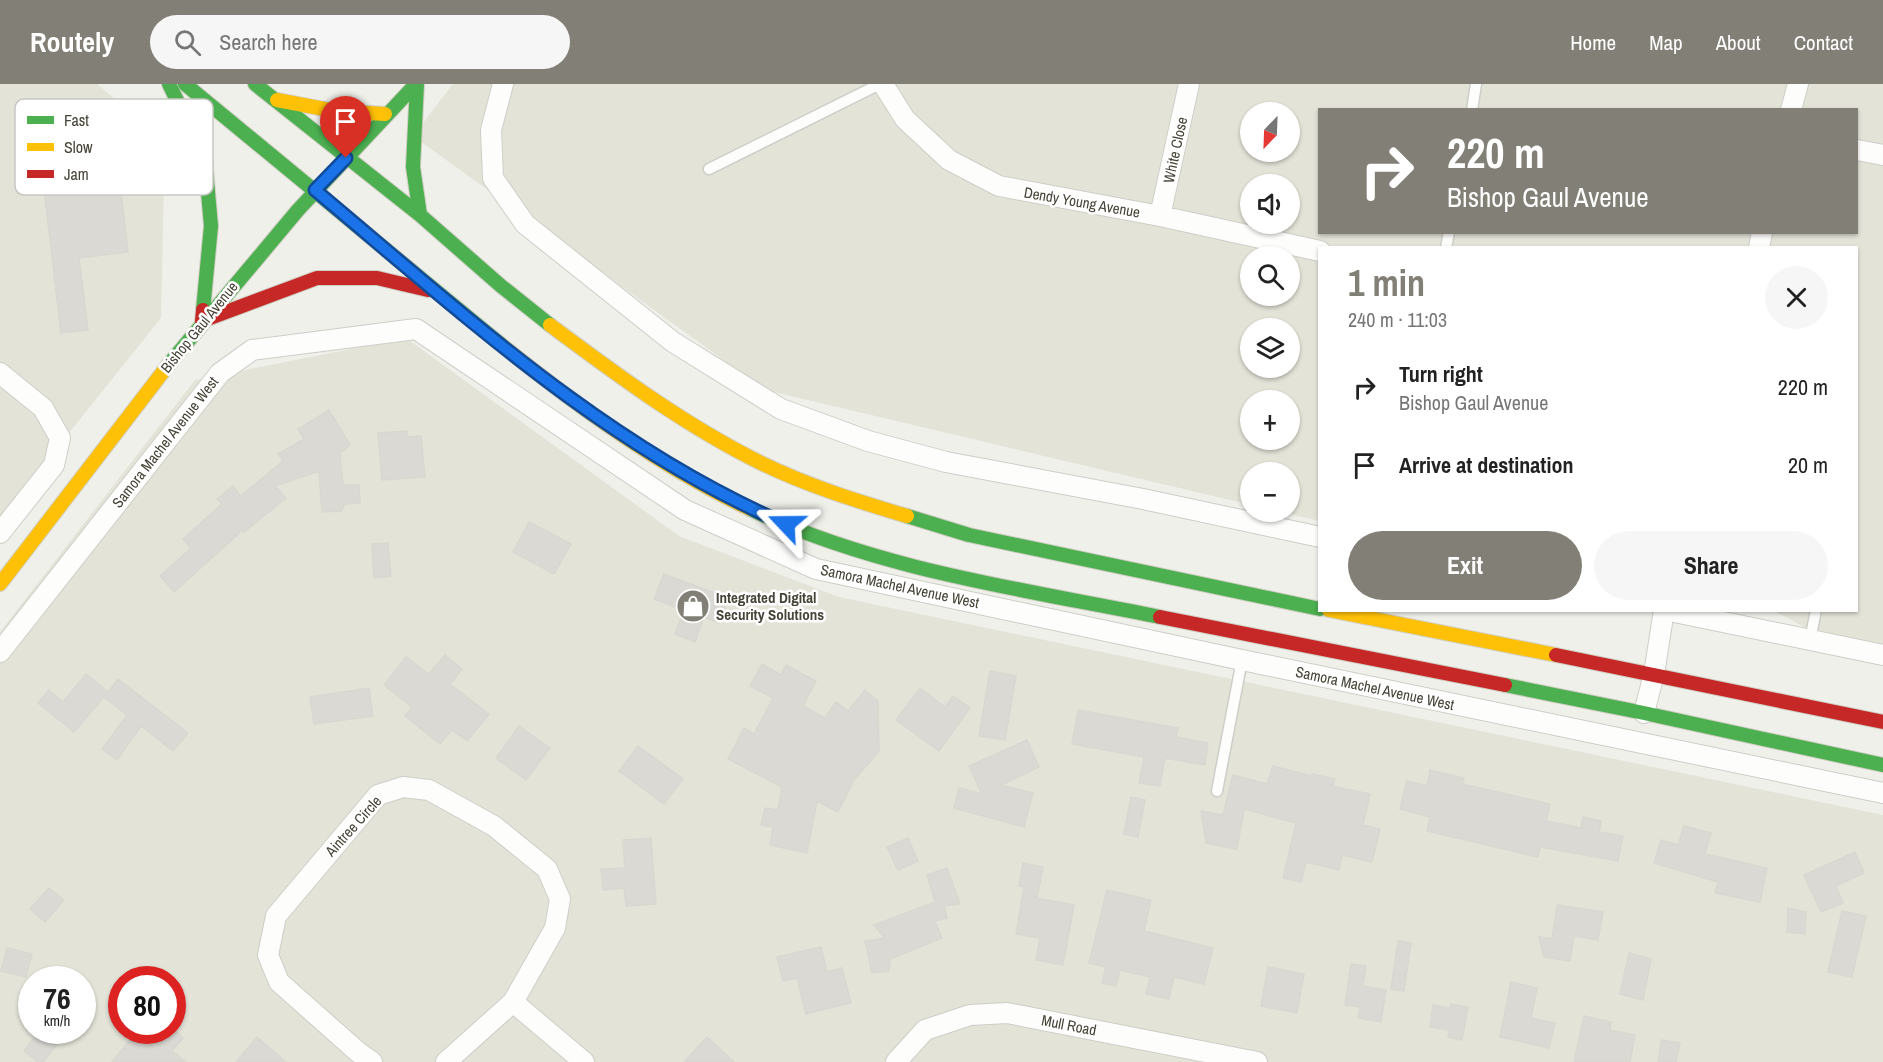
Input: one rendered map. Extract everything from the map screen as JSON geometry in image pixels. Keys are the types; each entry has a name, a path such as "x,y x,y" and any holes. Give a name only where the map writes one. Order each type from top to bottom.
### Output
{"main road":[{"path":"169,84 176,99"},
{"name":"Samora Machel Avenue West","path":"184,84 203,99"},
{"path":"255,84 420,215 501,286 623,379 712,436 761,463 825,491 969,535 1318,609"},
{"path":"417,84 413,167 420,215"},
{"name":"Bishop Gaul Avenue","path":"0,584 202,321 315,190 385,114 417,84"},
{"path":"273,99 335,111 385,114"},
{"name":"Samora Machel Avenue West","path":"213,107 315,190 434,292 541,375 642,448 743,506 894,562 1644,713 1883,765"},
{"path":"209,195 211,226 202,321 317,278 377,278 434,292"},
{"path":"1339,612 1883,722"}],"street":[{"path":"503,84 491,130 493,178 525,224 673,342 781,409 868,441 946,462 1143,499 1318,537"},
{"name":"Dendy Young Avenue","path":"882,84 905,119 948,160 999,186 1160,216 1318,251"},
{"name":"White Close","path":"1160,216 1189,84"},
{"path":"1792,108 1798,84"},
{"path":"1858,150 1883,155"},
{"name":"Samora Machel Avenue West","path":"0,652 220,373 252,350 416,329 685,510 816,569 1883,793"},
{"path":"0,373 43,408 60,438 54,465 0,533"},
{"path":"1644,713 1654,674 1664,612"},
{"path":"1674,612 1883,655"},
{"name":"Aintree Circle","path":"372,1062 279,982 268,955 276,916 378,795 403,787 429,790 494,826 547,869 560,899 555,928 513,1002 446,1062"},
{"path":"513,1002 584,1062"},
{"name":"Mull Road","path":"896,1062 925,1030 970,1015 1007,1013 1257,1062"}],"lane":[{"path":"709,169 882,84"},
{"path":"1472,108 1476,84"},
{"path":"1810,640 1816,612"},
{"path":"1216,791 1242,660"}],"shaded area":[{"path":"0,84 97,84 115,99 15,99 15,195 164,195 161,318 0,519"},
{"path":"453,84 1883,84 1883,646 1812,631 1776,612 1858,612 1858,246 1318,246 1318,521 1300,516 1300,462 1240,462 1240,502 765,390 413,136"},
{"path":"406,338 679,536 839,597 1883,815 1883,1062 0,1062 0,632 195,380"}],"building":[{"path":"45,195 121,195 128,252 79,258 88,330 61,333"},
{"path":"329,410 350,445 340,453 343,485 359,485 360,503 345,504 341,511 322,512 319,471 275,486 286,498 244,532 243,530 174,592 160,576 191,548 183,539 222,504 217,499 233,486 241,496 283,461 278,454 304,439 298,429"},
{"path":"407,431 407,437 421,436 425,477 382,480 378,433"},
{"path":"529,522 571,544 554,574 513,552"},
{"path":"388,543 391,576 374,578 372,544"},
{"path":"664,574 728,598 719,623 704,617 695,642 675,634 684,610 654,599"},
{"path":"445,655 462,669 450,684 489,714 467,741 452,730 440,744 405,716 412,707 384,685 406,657 429,674"},
{"path":"762,664 781,675 786,665 816,681 803,706 825,718 836,702 848,711 865,690 878,701 879,751 854,780 838,812 817,801 807,853 770,845 773,827 761,825 765,808 778,810 782,787 728,759 744,728 754,734 773,698 750,686"},
{"path":"990,671 1016,676 1005,740 979,736"},
{"path":"86,674 108,692 118,679 188,733 173,751 141,726 117,760 102,749 127,715 104,697 74,732 38,703 49,690 63,702"},
{"path":"369,688 373,716 314,724 310,697"},
{"path":"920,688 945,707 953,696 970,708 939,751 896,720"},
{"path":"1078,710 1178,728 1176,737 1208,743 1205,765 1165,758 1160,786 1139,783 1144,757 1072,744"},
{"path":"519,726 550,748 526,780 496,758"},
{"path":"1027,740 1039,767 1001,785 1033,793 1024,827 954,808 959,788 982,794 969,766"},
{"path":"638,746 683,779 664,804 619,771"},
{"path":"1273,766 1335,779 1333,786 1370,794 1363,825 1380,829 1372,862 1342,855 1339,870 1306,862 1301,882 1283,878 1296,823 1244,809 1237,849 1206,843 1201,811 1223,815 1233,775 1267,784"},
{"path":"1430,770 1464,778 1462,784 1550,804 1546,821 1581,828 1583,817 1601,821 1599,832 1623,836 1618,861 1540,847 1538,857 1427,831 1430,817 1400,809 1407,781 1427,786"},
{"path":"1131,797 1145,800 1138,837 1124,834"},
{"path":"1684,826 1711,833 1705,854 1767,868 1760,902 1715,893 1718,882 1654,863 1661,840 1678,845"},
{"path":"651,838 656,904 626,906 624,888 603,890 601,869 625,868 623,840"},
{"path":"908,838 918,861 898,870 887,847"},
{"path":"1855,852 1864,873 1836,886 1843,903 1821,912 1804,875"},
{"path":"1023,863 1043,867 1037,898 1074,905 1063,965 1036,960 1040,938 1016,934 1024,887 1019,886"},
{"path":"947,868 960,904 944,906 947,918 935,921 942,938 890,959 889,971 872,973 865,941 885,938 874,925 935,902 927,875"},
{"path":"49,888 64,900 45,922 30,909"},
{"path":"1107,890 1151,900 1144,931 1213,948 1204,984 1174,977 1169,999 1146,994 1150,977 1120,970 1116,986 1102,983 1106,967 1089,963"},
{"path":"1557,905 1603,912 1598,940 1574,936 1570,961 1544,957 1539,937 1552,939"},
{"path":"1788,908 1806,912 1805,934 1787,932"},
{"path":"1842,911 1866,916 1852,977 1828,972"},
{"path":"1398,941 1411,943 1404,991 1391,989"},
{"path":"821,947 827,972 842,968 851,1003 806,1014 797,978 783,981 777,957"},
{"path":"7,948 32,954 29,966 18,966 18,975 1,971"},
{"path":"1629,953 1651,959 1643,1000 1620,994"},
{"path":"1351,964 1366,966 1363,986 1386,990 1381,1022 1358,1018 1360,1007 1345,1005"},
{"path":"1268,967 1304,974 1297,1013 1261,1006"},
{"path":"1511,982 1537,988 1531,1018 1555,1023 1549,1048 1500,1037"},
{"path":"1451,1004 1468,1007 1462,1040 1448,1037 1450,1030 1430,1027 1433,1005 1450,1008"},
{"path":"1584,1016 1611,1022 1610,1030 1635,1035 1630,1062 1574,1062"},
{"path":"257,1037 286,1062 236,1062"},
{"path":"707,1037 734,1062 684,1062"},
{"path":"1661,1040 1680,1043 1676,1062 1658,1062"},
{"path":"29,1044 57,1044 43,1062 38,1062 24,1051"},
{"path":"127,1044 178,1044 172,1051 186,1062 112,1062"}],"traffic: fast":[{"path":"169,84 176,99"},
{"path":"185,84 203,99"},
{"path":"255,84 420,215 501,286 550,325"},
{"path":"169,364 298,210 416,84"},
{"path":"417,84 413,167 420,215"},
{"path":"213,107 499,343"},
{"path":"203,310 211,226 208,195"},
{"path":"750,509 799,530 900,563 1003,587 1160,617"},
{"path":"907,516 969,535 1318,609"},
{"path":"1505,685 1883,765"}],"traffic: slow":[{"path":"277,100 335,111 385,114"},
{"path":"550,325 653,399 706,433 761,463 815,486 907,516"},
{"path":"499,343 619,433 683,474 750,509"},
{"path":"0,584 169,364"},
{"path":"1339,612 1556,655"}],"traffic: jam":[{"path":"203,310 202,321 317,278 377,278 428,290"},
{"path":"1160,617 1505,685"},
{"path":"1556,655 1883,722"}],"place":[{"name":"Integrated Digital Security Solutions","path":"693,606"}],"route":[{"path":"346,158 315,190 434,292 541,375 642,448 743,506 786,524"}]}
